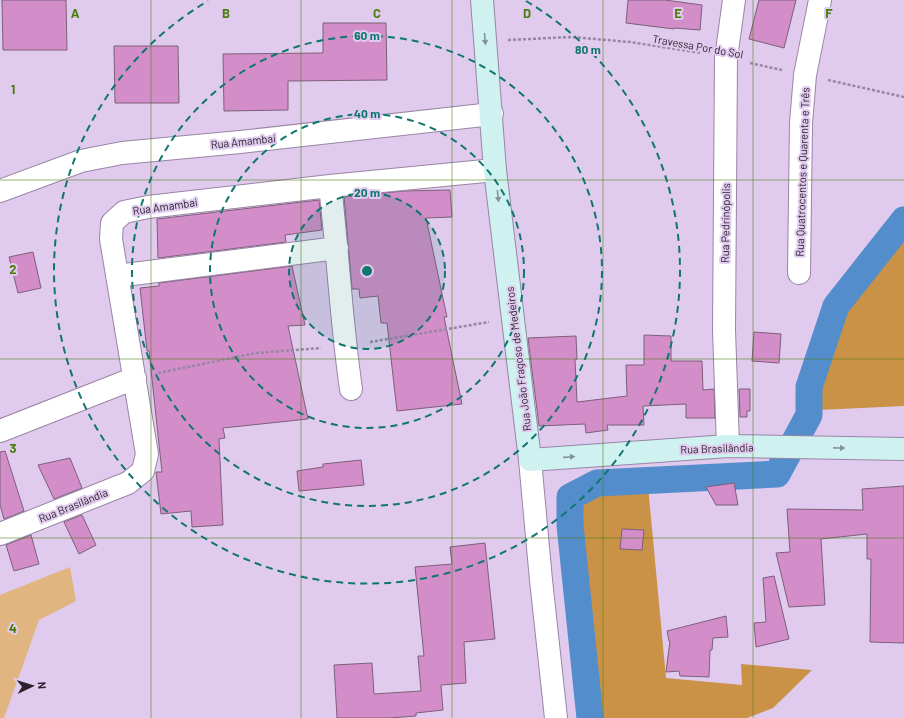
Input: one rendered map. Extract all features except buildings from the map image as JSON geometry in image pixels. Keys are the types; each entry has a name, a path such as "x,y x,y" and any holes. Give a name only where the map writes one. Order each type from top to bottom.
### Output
{"street":[{"name":"Rua João Fragoso de Medeiros","path":"482,0 492,114 495,170 530,460 556,718"},
{"name":"Rua Pedrinópolis","path":"728,446 724,330 726,58 734,0"},
{"name":"Rua Quatrocentos e Quarenta e Três","path":"799,273 801,123 805,75 820,0"},
{"name":"Rua Amambaí","path":"0,191 81,161 122,153 248,141 492,114"},
{"name":"Rua Amambai","path":"143,471 147,454 110,239 112,223 124,212 148,207 330,186 495,170"},
{"path":"330,186 345,346 351,389"},
{"path":"117,276 337,248"},
{"path":"0,431 135,378"},
{"name":"Rua Brasilândia","path":"530,460 728,446 904,449"},
{"name":"Rua Brasilândia","path":"0,534 128,483 143,471"}],"path":[{"name":"Travessa Por do Sol","path":"485,41 571,37 630,42 726,58 904,97"}],"shaded area":[{"path":"904,220 904,406 818,410 824,339 850,288"},
{"path":"597,483 648,486 666,678 742,685 741,664 812,670 773,708 747,718 588,718 566,500"},
{"path":"70,567 76,601 39,620 4,718 0,718 0,595"}],"waterway":[{"path":"590,718 570,525 570,497 597,483 777,474 809,415 809,387 836,306 904,220"}]}
